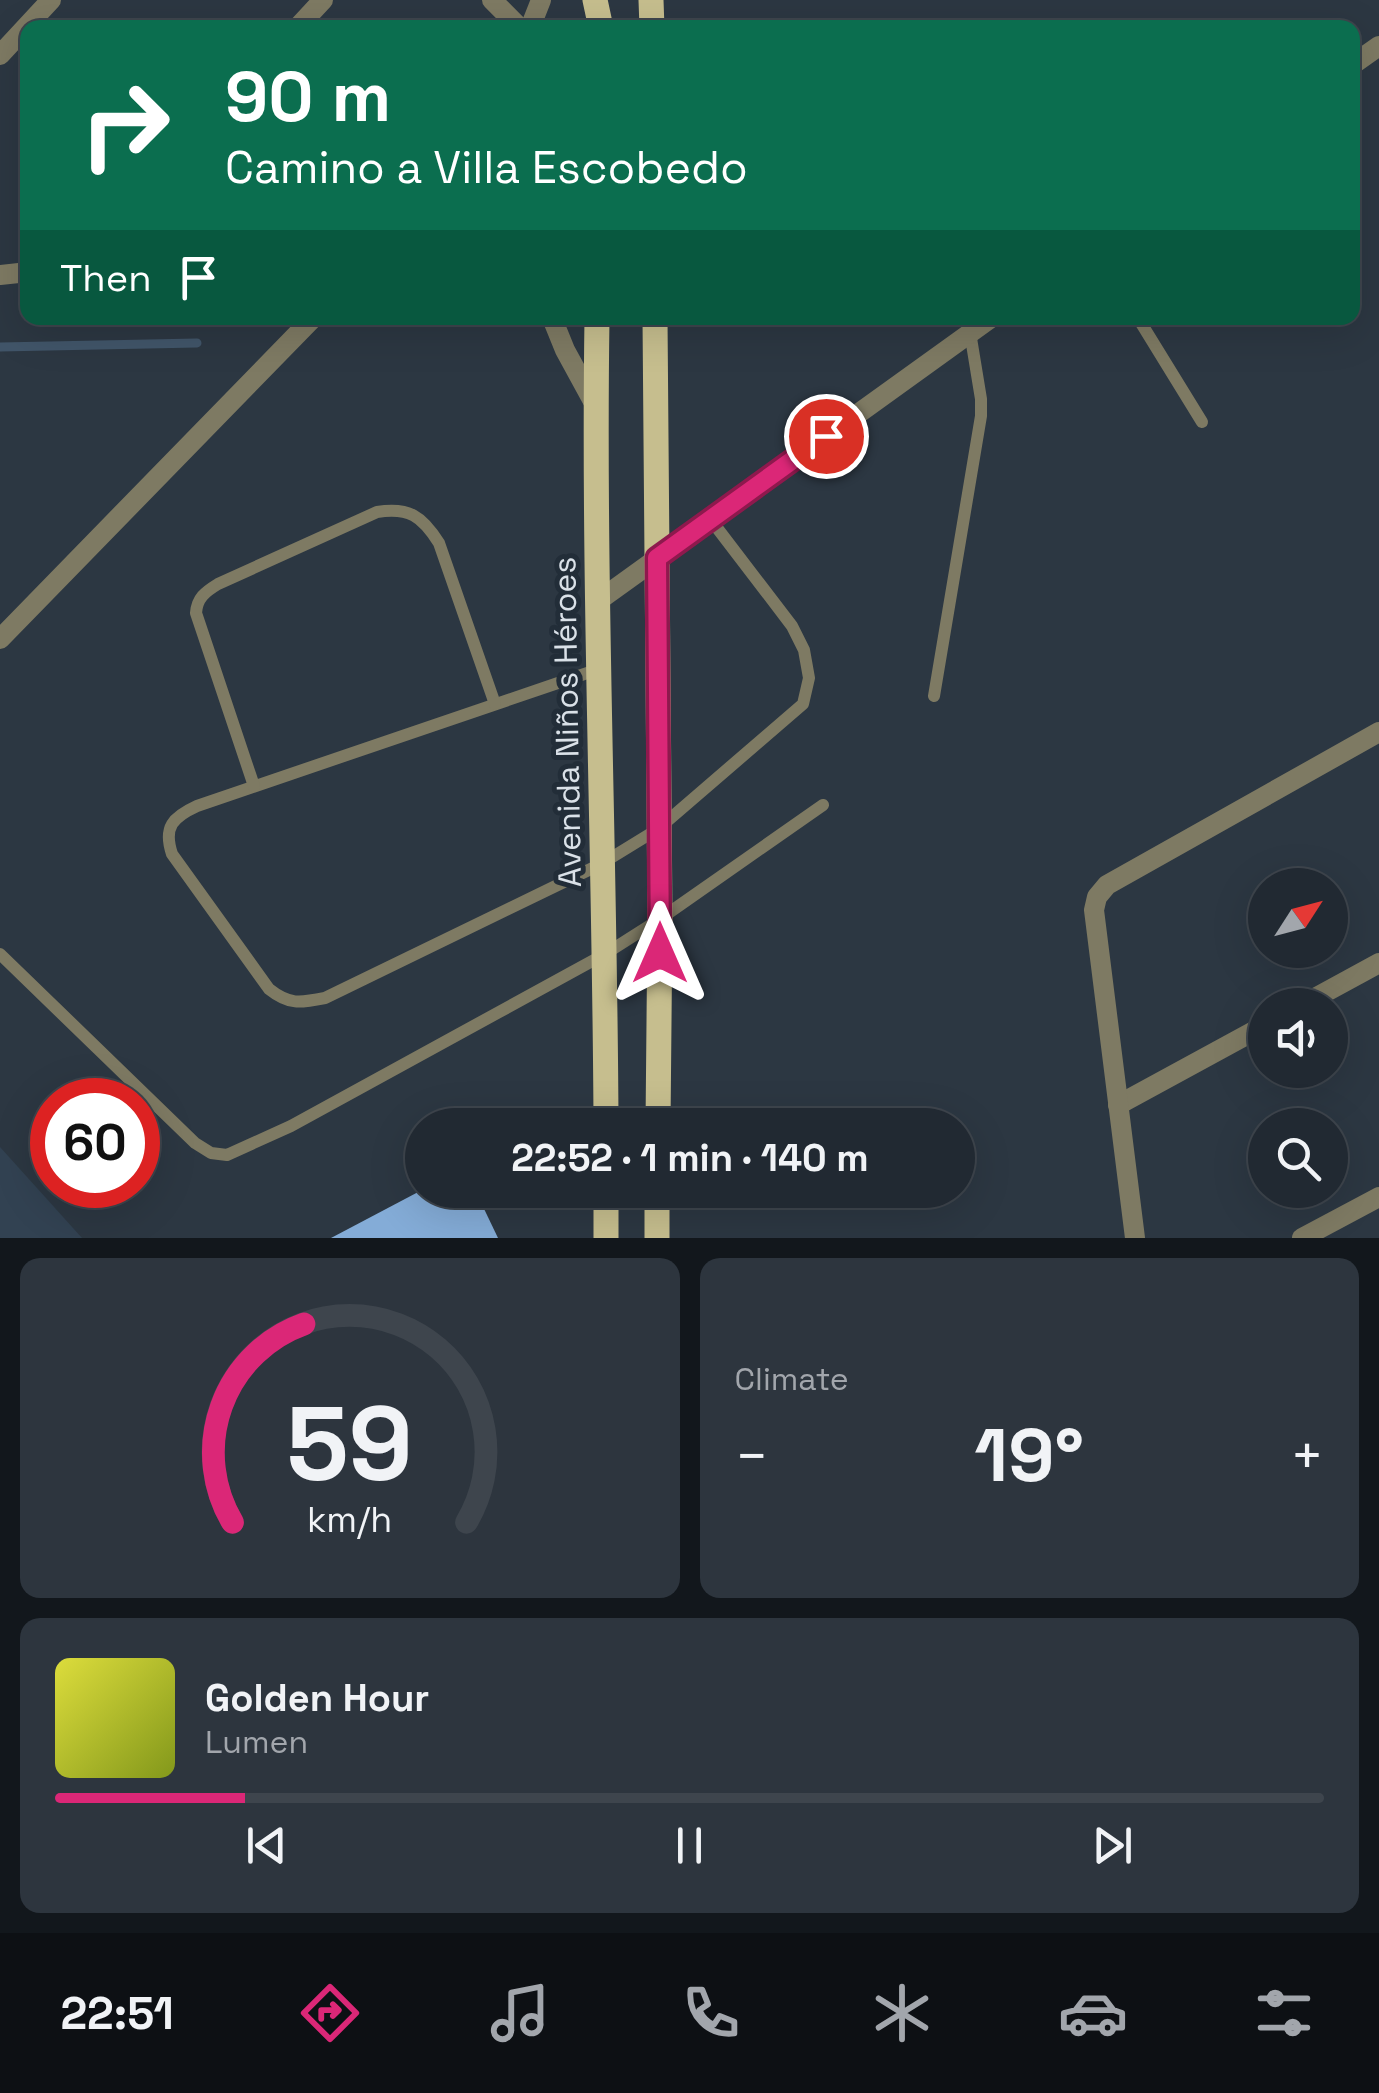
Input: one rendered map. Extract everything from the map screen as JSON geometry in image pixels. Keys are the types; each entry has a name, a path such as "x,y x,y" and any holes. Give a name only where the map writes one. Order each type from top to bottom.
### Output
{"main road":[{"name":"Avenida Niños Héroes","path":"596,325 606,1108"},
{"path":"655,325 658,1108"},
{"path":"606,1208 606,1238"},
{"path":"656,1238 657,1208"}],"street":[{"path":"33,20 51,0"},
{"path":"304,20 323,0"},
{"path":"492,0 512,20"},
{"path":"0,56 20,34"},
{"path":"0,639 300,325"},
{"path":"555,325 595,406"},
{"path":"598,601 980,325"},
{"path":"1134,1238 1094,910 1097,897 1107,886 1379,732"},
{"path":"1333,988 1379,963"},
{"path":"1118,1104 1248,1034"},
{"path":"1302,1238 1379,1197"}],"lane":[{"path":"1142,325 1202,422"},
{"path":"934,696 981,416 970,332"},
{"path":"254,786 196,613 197,602 218,584 377,512 397,509 410,513 430,528 439,543 495,704"},
{"path":"598,669 184,812 174,820 167,840 172,854 269,989 294,1003 325,998 601,864 658,828 802,704 809,678 804,650 792,626 711,520"},
{"path":"0,954 195,1144 228,1156 291,1126 605,954 823,805"}],"shaded area":[{"path":"0,1147 30,1180 30,1208 55,1208 82,1238 0,1238"}],"building":[{"path":"405,1199 405,1208 484,1208 498,1238 331,1238"}],"waterway":[{"path":"0,347 197,343"}],"route":[{"path":"660,953 657,558 826,436"}]}
